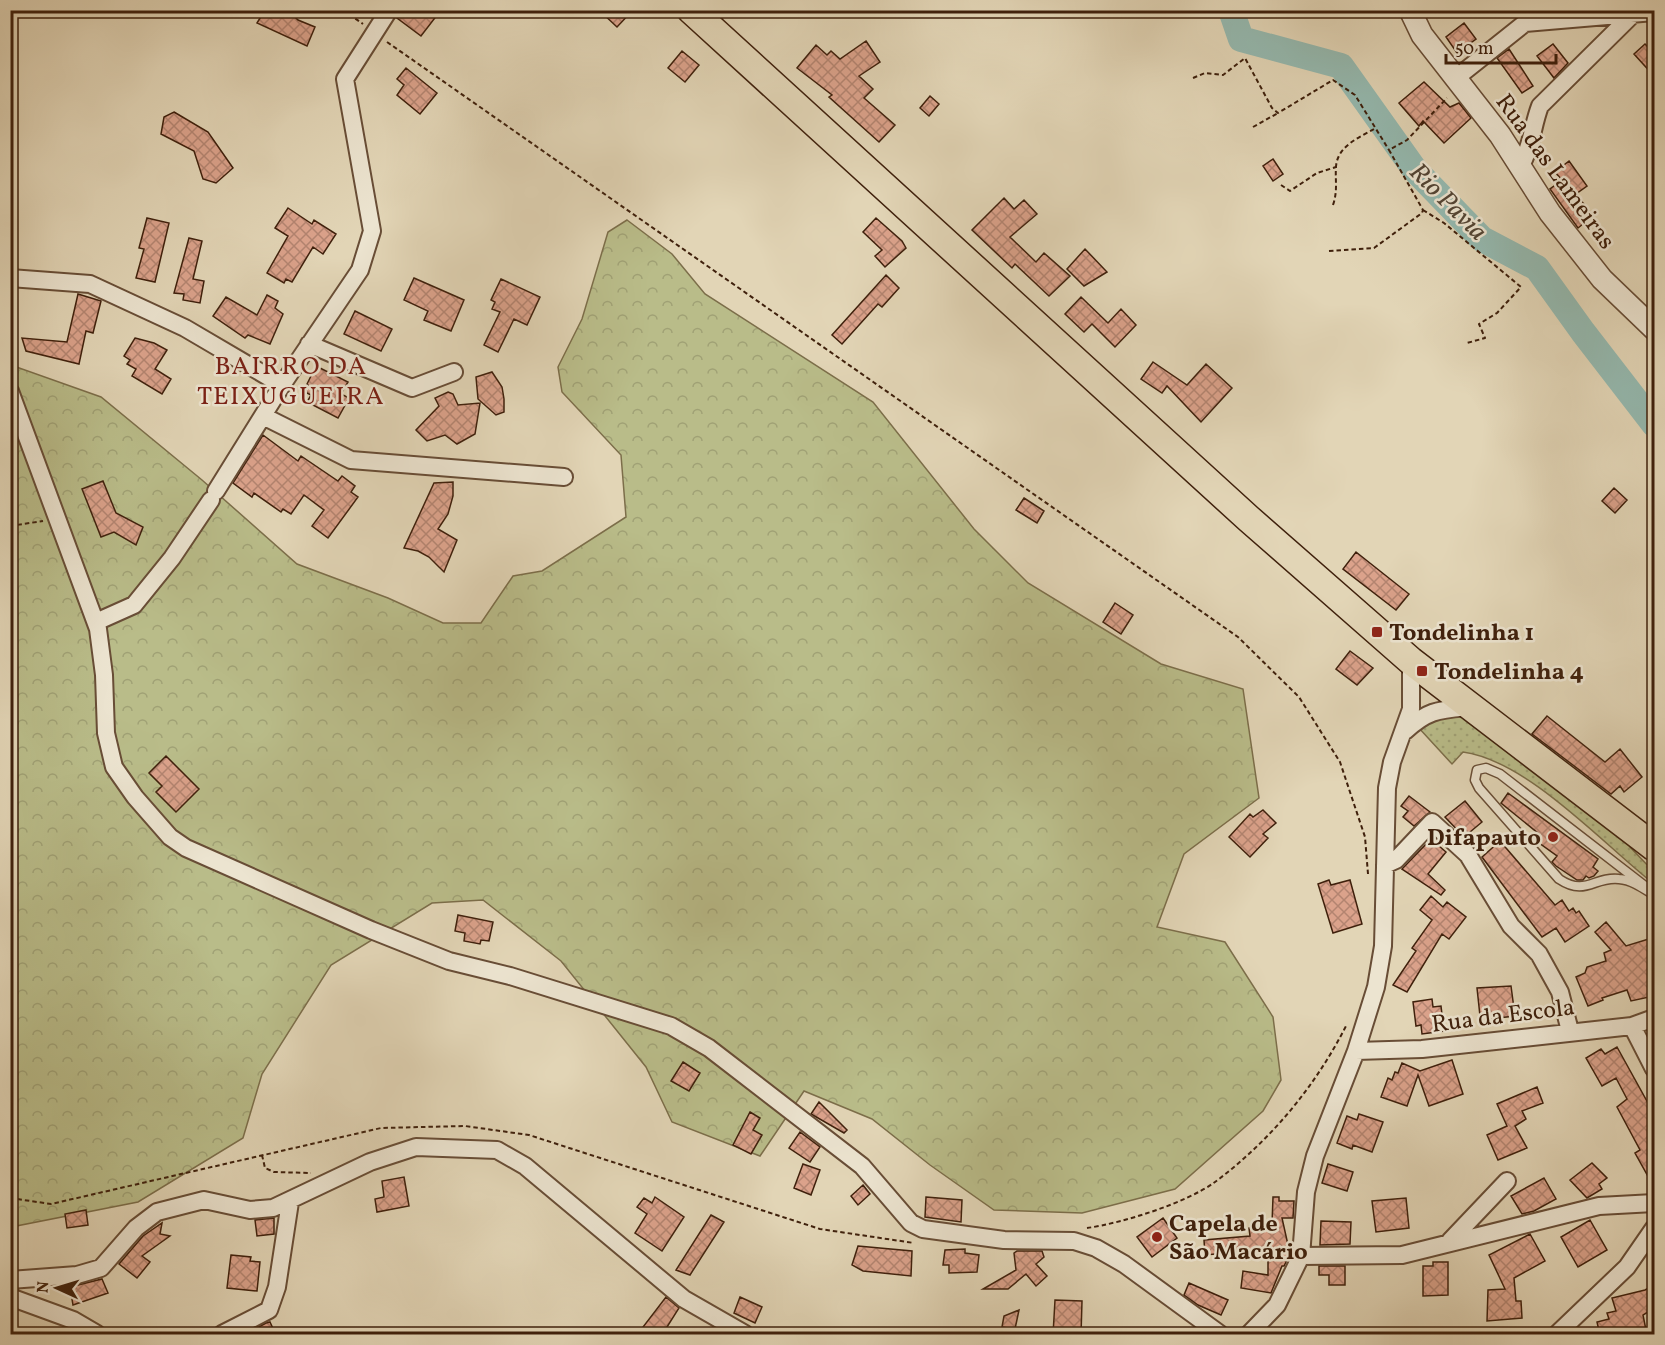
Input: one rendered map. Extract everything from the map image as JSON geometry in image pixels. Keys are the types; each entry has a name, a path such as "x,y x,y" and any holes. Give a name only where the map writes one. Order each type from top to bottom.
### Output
{"main road":[{"path":"704,14 1249,519 1410,661 1631,830 1652,852"}],"street":[{"path":"96,622 134,605 172,558 282,385 360,270 372,231 345,79 389,10"},
{"name":"Rua das Lameiras","path":"1410,10 1422,35 1500,135 1550,213 1598,273 1654,329"},
{"path":"1457,79 1526,23 1654,12"},
{"path":"1520,167 1530,150 1533,125 1540,106 1632,15"},
{"path":"10,278 90,284 185,328 282,385"},
{"path":"309,344 412,388 454,372"},
{"path":"10,391 96,622 104,675 106,733 114,766 170,837 186,848 371,930 449,961 510,976 671,1026 709,1047 862,1166 911,1224 923,1229 1004,1240 1074,1241 1096,1248 1124,1264 1220,1335"},
{"path":"263,416 351,460 564,477"},
{"path":"1249,1335 1277,1305 1292,1280 1301,1256 1306,1192 1315,1156 1356,1051 1376,987 1383,946 1387,788 1392,762 1405,732 1411,709 1410,661"},
{"path":"1411,693 1437,683 1435,710"},
{"path":"1405,732 1422,715 1435,710 1469,707"},
{"path":"1385,865 1396,860 1432,822 1447,835 1468,855 1511,926 1539,954 1560,992 1570,1031"},
{"name":"Rua da Escola","path":"1356,1051 1422,1049 1632,1026 1654,1018"},
{"path":"1632,1026 1654,1069"},
{"path":"10,1280 77,1275 101,1268 136,1228 157,1212 204,1200 250,1210 273,1208 290,1202 370,1162 416,1147 497,1150 525,1166 684,1299 745,1335"},
{"path":"1450,1241 1507,1181"},
{"path":"222,1335 269,1310 277,1287 290,1202"},
{"path":"1301,1256 1402,1255 1450,1241 1599,1206 1654,1203"},
{"path":"1557,1335 1627,1267 1654,1228"},
{"path":"10,1297 74,1320 97,1335"}],"lane":[{"path":"1486,768 1500,774 1654,894 1634,883 1618,879 1579,887 1570,886 1559,879 1479,788 1475,780 1477,770 1486,768"}],"path":[{"path":"343,10 1238,637 1299,697 1340,762 1365,837 1369,885"},
{"path":"1193,78 1205,73 1223,75 1245,58 1272,108 1278,114"},
{"path":"1390,150 1407,140 1436,112 1457,79"},
{"path":"1253,127 1333,80 1355,95 1390,150 1423,210 1444,223 1521,287 1497,313 1479,324 1485,338 1467,343"},
{"path":"1333,204 1338,192 1336,167 1344,148 1376,129"},
{"path":"1281,185 1290,191 1317,172 1336,167"},
{"path":"1329,251 1374,248 1410,224 1423,210"},
{"path":"10,526 58,519"},
{"path":"1086,1228 1159,1209 1214,1183 1272,1133 1309,1089 1349,1018"},
{"path":"10,1198 51,1204 381,1128 465,1126 529,1136 820,1229 924,1243"},
{"path":"262,1155 264,1168 274,1172 307,1172 338,1178"}],"green space":[{"path":"627,220 672,254 705,294 873,402 974,529 1028,583 1161,664 1243,689 1259,798 1184,854 1157,927 1225,942 1273,1017 1281,1080 1263,1111 1175,1189 1082,1213 994,1210 930,1165 872,1119 804,1091 760,1156 672,1122 646,1067 561,961 483,900 432,903 331,965 262,1074 243,1138 138,1202 11,1227 11,365 101,397 202,480 297,564 388,598 443,623 481,623 513,576 542,571 626,517 621,455 562,392 558,367 582,319 608,232"},
{"path":"1462,715 1626,836 1630,847 1654,872 1654,884 1538,787 1488,759 1463,752 1452,764 1418,727 1427,718"}],"building":[{"path":"265,10 288,10 298,20 315,27 307,46 257,23"},
{"path":"402,10 441,10 421,36 397,18"},
{"path":"599,10 633,10 617,27"},
{"path":"1464,23 1476,39 1457,53 1446,37"},
{"path":"866,41 880,62 859,76 873,89 864,98 895,125 879,142 829,97 832,95 797,68 816,45 827,55 831,51 840,59"},
{"path":"1654,41 1654,76 1634,54 1645,44 1648,47"},
{"path":"1553,44 1568,63 1554,78 1537,56"},
{"path":"1509,49 1533,86 1522,93 1497,58"},
{"path":"682,51 699,65 685,82 668,68"},
{"path":"406,68 437,93 420,114 397,95 404,85 397,79"},
{"path":"1424,82 1450,107 1459,103 1471,118 1444,143 1423,121 1419,126 1399,103"},
{"path":"930,96 939,104 929,116 920,108"},
{"path":"174,112 208,132 233,168 216,183 203,179 194,151 161,134 164,117"},
{"path":"1273,159 1283,174 1273,181 1263,166"},
{"path":"1569,161 1587,186 1576,194 1593,216 1578,228 1550,189 1562,180 1555,172"},
{"path":"1004,198 1014,209 1024,200 1037,214 1010,237 1036,262 1044,253 1070,276 1049,296 1015,264 1012,268 972,230"},
{"path":"288,208 312,224 314,220 336,234 323,254 313,247 292,282 286,279 284,283 267,273 288,236 275,228"},
{"path":"147,218 169,223 155,282 136,278 144,249 139,248"},
{"path":"876,218 902,241 906,248 885,267 875,256 882,250 863,232"},
{"path":"189,238 202,241 193,279 204,281 200,303 183,300 184,294 174,293"},
{"path":"1085,249 1107,272 1084,286 1067,269"},
{"path":"886,275 899,288 882,307 878,304 842,344 832,335"},
{"path":"414,278 464,300 451,331 424,320 428,311 404,300"},
{"path":"501,279 540,297 527,325 514,319 498,352 484,345 500,312 492,309 495,302 491,300"},
{"path":"78,294 101,301 93,333 86,331 79,364 26,351 22,338 67,342"},
{"path":"267,295 278,301 275,308 283,314 270,344 248,335 245,338 213,316 226,297 257,315"},
{"path":"1081,297 1108,323 1121,309 1136,325 1115,347 1092,324 1084,332 1065,314"},
{"path":"355,311 392,329 381,351 344,334"},
{"path":"135,338 154,343 167,350 155,369 171,379 162,394 132,376 136,369 127,364 130,360 124,356"},
{"path":"1153,362 1187,385 1206,364 1232,388 1201,422 1167,386 1162,393 1141,379"},
{"path":"316,366 348,382 341,394 349,398 338,418 307,402 311,395 305,392 309,386 307,384"},
{"path":"492,372 502,387 504,399 504,412 496,415 478,399 476,377"},
{"path":"448,392 453,394 458,405 480,403 475,434 457,444 445,435 427,441 416,430 439,406 435,398"},
{"path":"263,435 298,461 301,456 338,481 342,476 355,486 351,492 358,497 328,538 312,526 324,510 304,495 291,514 283,509 281,512 254,493 252,497 233,483"},
{"path":"103,481 116,513 143,527 136,545 114,532 101,537 82,489"},
{"path":"453,482 453,496 448,514 438,529 457,540 444,572 429,557 418,551 404,548 434,483"},
{"path":"1614,488 1627,500 1615,513 1602,501"},
{"path":"1024,498 1044,511 1037,523 1016,510"},
{"path":"1356,552 1409,594 1396,610 1343,569"},
{"path":"1115,603 1133,615 1121,634 1103,622"},
{"path":"1350,651 1373,668 1357,685 1336,669"},
{"path":"1547,716 1605,762 1620,749 1642,777 1624,792 1620,786 1611,794 1532,734"},
{"path":"166,756 199,789 176,812 156,792 162,786 149,773"},
{"name":"Difapauto","path":"1508,793 1598,859 1593,867 1598,871 1594,876 1589,878 1586,876 1583,880 1577,880 1556,866 1552,862 1557,856 1535,840 1539,834 1501,803"},
{"path":"1409,796 1430,812 1414,826 1403,817 1408,811 1401,806"},
{"path":"1465,801 1482,822 1464,837 1445,817"},
{"path":"1263,810 1276,823 1263,834 1268,838 1250,857 1229,837 1250,814 1253,817"},
{"path":"1431,839 1446,852 1428,874 1445,890 1441,895 1402,869"},
{"path":"1500,841 1555,905 1562,900 1569,911 1573,908 1576,913 1579,911 1589,926 1565,942 1556,928 1542,937 1482,857"},
{"path":"1329,880 1331,885 1350,880 1362,924 1333,933 1318,884"},
{"path":"1431,896 1443,907 1447,902 1466,917 1449,939 1442,934 1407,992 1393,985 1416,951 1412,948 1432,920 1420,910"},
{"path":"458,915 493,922 489,941 481,940 480,944 464,941 465,933 455,931"},
{"path":"1606,922 1626,946 1652,938 1654,951 1650,952 1654,964 1654,996 1631,1001 1627,990 1602,998 1603,1000 1588,1006 1576,977 1585,973 1587,967 1606,961 1604,953 1611,950 1595,932"},
{"path":"1511,986 1515,1016 1489,1019 1489,1015 1480,1016 1477,988"},
{"path":"1432,999 1433,1007 1441,1006 1444,1031 1422,1034 1421,1025 1416,1026 1413,1002"},
{"path":"1617,1047 1654,1114 1654,1187 1635,1153 1640,1150 1617,1107 1627,1099 1616,1078 1602,1086 1586,1058 1601,1049 1605,1054"},
{"path":"1452,1060 1463,1094 1429,1106 1418,1075 1407,1106 1381,1097 1388,1078 1392,1080 1402,1063 1420,1071"},
{"path":"683,1062 700,1073 689,1091 671,1081"},
{"path":"1537,1087 1543,1103 1522,1111 1526,1119 1515,1126 1527,1148 1498,1160 1487,1135 1507,1126 1497,1104"},
{"path":"819,1102 847,1130 844,1133 811,1114"},
{"path":"750,1112 760,1118 753,1130 762,1135 751,1154 733,1145"},
{"path":"1359,1114 1383,1122 1372,1152 1353,1145 1352,1149 1337,1143 1347,1116 1357,1120"},
{"path":"800,1132 820,1147 810,1162 789,1148"},
{"path":"1592,1163 1607,1178 1599,1184 1602,1189 1587,1198 1570,1180"},
{"path":"803,1164 820,1170 811,1195 794,1188"},
{"path":"1328,1164 1353,1172 1347,1191 1322,1183"},
{"path":"404,1177 409,1206 377,1212 375,1199 384,1197 382,1181"},
{"path":"1544,1178 1556,1199 1534,1211 1522,1214 1511,1196"},
{"path":"863,1185 870,1194 858,1205 851,1196"},
{"path":"655,1197 684,1217 662,1251 635,1233 647,1214 637,1207 644,1198 652,1203"},
{"path":"926,1197 962,1200 961,1222 925,1217"},
{"path":"1273,1197 1279,1197 1279,1201 1294,1201 1293,1218 1282,1218 1290,1254 1282,1266 1271,1293 1241,1288 1243,1271 1268,1275 1268,1249 1205,1255 1204,1240 1250,1236 1249,1228 1272,1224"},
{"path":"1406,1198 1409,1228 1376,1232 1372,1201"},
{"path":"86,1210 88,1225 67,1228 65,1214"},
{"path":"711,1215 724,1222 690,1275 676,1270"},
{"path":"274,1218 274,1234 257,1236 255,1220"},
{"name":"Capela de São Macário","path":"1163,1218 1177,1238 1152,1257 1137,1237"},
{"path":"1590,1220 1607,1250 1578,1267 1561,1237"},
{"path":"1321,1221 1351,1222 1350,1244 1320,1245"},
{"path":"162,1223 160,1234 170,1236 142,1256 150,1262 137,1278 119,1264 143,1236"},
{"path":"1530,1234 1545,1261 1514,1278 1516,1301 1521,1301 1522,1318 1487,1321 1488,1290 1505,1289 1489,1255"},
{"path":"858,1246 912,1251 911,1276 863,1271 852,1265"},
{"path":"965,1249 965,1253 979,1255 977,1272 949,1273 949,1265 943,1265 945,1250"},
{"path":"1042,1251 1044,1257 1036,1264 1047,1276 1036,1286 1026,1274 1008,1289 983,1289 1016,1270 1014,1253"},
{"path":"231,1255 251,1257 250,1261 260,1262 257,1291 227,1288"},
{"path":"1433,1262 1448,1262 1448,1295 1423,1296 1423,1266 1433,1266"},
{"path":"1319,1266 1345,1266 1345,1285 1329,1285 1329,1275 1319,1275"},
{"path":"102,1279 108,1293 73,1305 70,1287"},
{"path":"1189,1283 1228,1300 1221,1315 1198,1305 1184,1295"},
{"path":"1654,1285 1654,1308 1643,1315 1647,1335 1600,1335 1597,1322 1609,1319 1607,1313 1616,1311 1612,1298 1645,1290"},
{"path":"666,1297 679,1308 662,1335 655,1335 643,1327"},
{"path":"740,1297 762,1307 755,1323 734,1313"},
{"path":"1055,1300 1082,1301 1081,1335 1053,1335"},
{"path":"1019,1310 1015,1329 1002,1327 1004,1316"},
{"path":"270,1322 276,1335 244,1335 266,1323"}],"waterway":[{"name":"Rio Pavia","path":"1231,10 1241,39 1341,66 1415,170 1482,239 1537,268 1654,424"}],"place":[{"name":"Tondelinha 1","path":"1377,632"},
{"name":"Tondelinha 4","path":"1422,671"},
{"name":"Difapauto","path":"1553,837"},
{"name":"Capela de São Macário","path":"1157,1237"}],"district":[{"name":"BAIRRO DA TEIXUGUEIRA","path":"291,380"}]}
